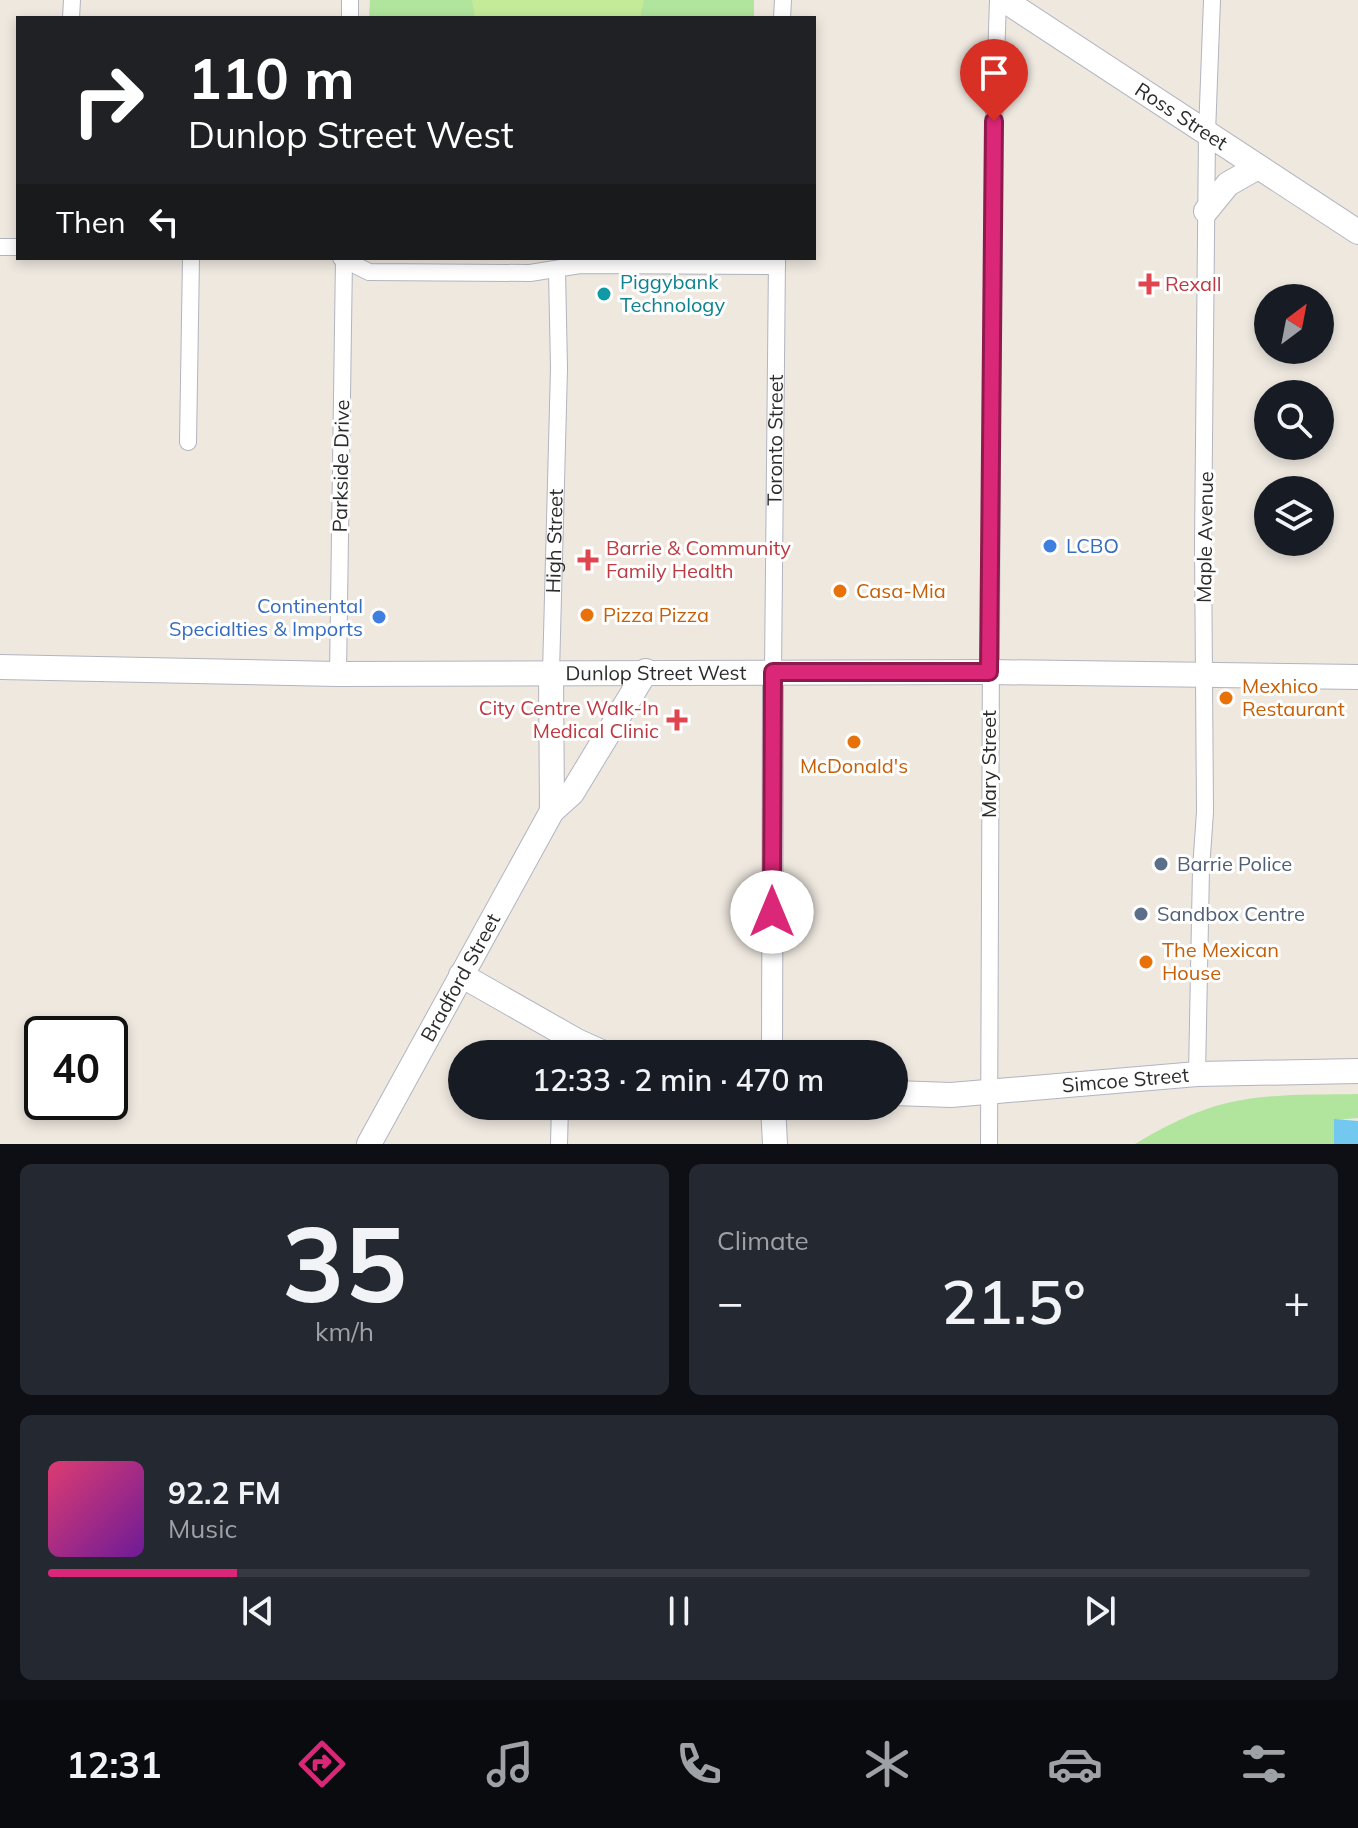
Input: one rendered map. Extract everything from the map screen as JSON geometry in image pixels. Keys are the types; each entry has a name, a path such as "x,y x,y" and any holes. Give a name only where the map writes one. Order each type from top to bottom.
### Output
{"main road":[{"name":"Ross Street","path":"1001,0 1358,232"},
{"path":"1206,211 1228,184 1258,167"},
{"name":"Dunlop Street West","path":"0,667 338,674 989,672 1358,677"},
{"name":"Bradford Street","path":"369,1144 552,811 572,793 646,671"},
{"name":"High Street","path":"551,673 552,811"},
{"path":"461,975 563,1040"},
{"name":"Simcoe Street","path":"908,1093 951,1095 1197,1074 1358,1071"},
{"path":"774,1120 775,1144"}],"street":[{"name":"Mary Street","path":"989,1144 993,151 1001,0"},
{"name":"Maple Avenue","path":"1197,1074 1205,812 1203,545 1207,133 1212,0"},
{"path":"188,442 191,260"},
{"name":"Parkside Drive","path":"338,674 343,260"},
{"path":"347,260 369,272 530,273 580,265 777,262"},
{"name":"Toronto Street","path":"772,1040 777,262"},
{"name":"High Street","path":"551,673 559,368 557,271"},
{"path":"559,1144 560,1120"}],"green space":[{"path":"370,0 754,0 754,16 369,16"},
{"path":"472,0 644,0 640,16 475,16"},
{"path":"1358,1094 1358,1118 1334,1120 1334,1144 1135,1144 1179,1120 1227,1103 1275,1096"}],"water":[{"path":"1334,1119 1358,1121 1358,1144 1334,1144"}],"place":[{"name":"Rexall","path":"1149,284"},
{"name":"Piggybank Technology","path":"604,294"},
{"name":"LCBO","path":"1050,546"},
{"name":"Barrie & Community Family Health","path":"588,560"},
{"name":"Casa-Mia","path":"840,591"},
{"name":"Pizza Pizza","path":"587,615"},
{"name":"Continental Specialties & Imports","path":"379,617"},
{"name":"Mexhico Restaurant","path":"1226,698"},
{"name":"City Centre Walk-In Medical Clinic","path":"677,720"},
{"name":"McDonald's","path":"854,742"},
{"name":"Barrie Police","path":"1161,864"},
{"name":"Sandbox Centre","path":"1141,914"},
{"name":"The Mexican House","path":"1146,962"}],"route":[{"path":"772,912 773,672 989,672 994,121"}]}
